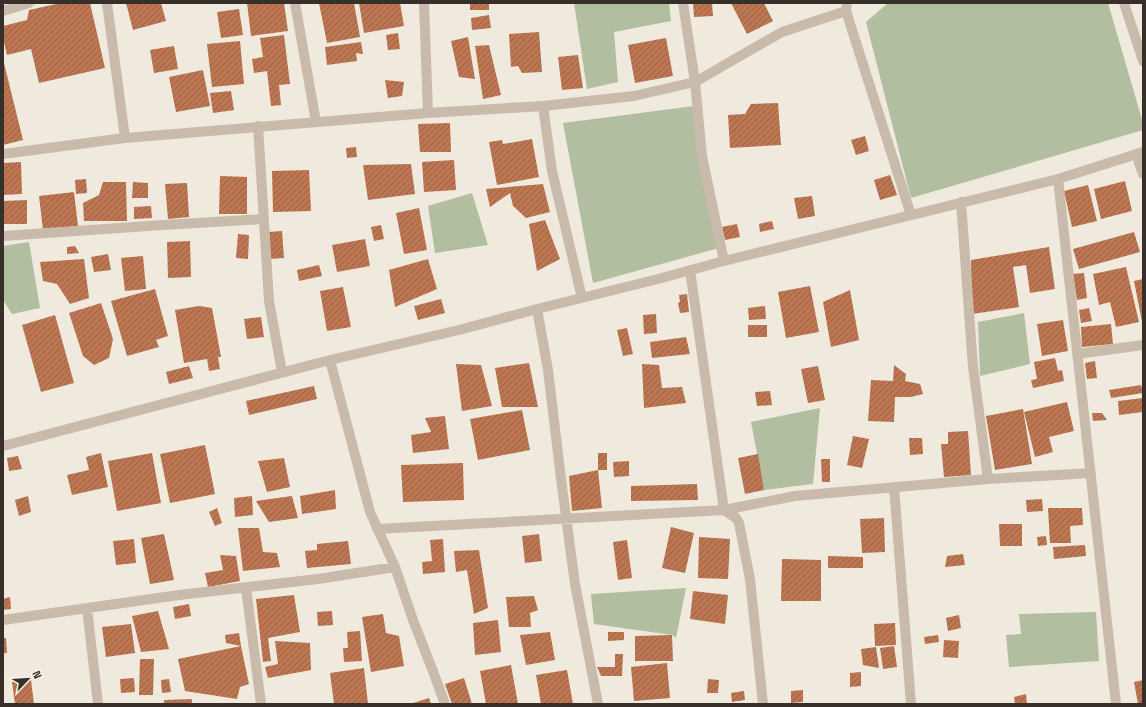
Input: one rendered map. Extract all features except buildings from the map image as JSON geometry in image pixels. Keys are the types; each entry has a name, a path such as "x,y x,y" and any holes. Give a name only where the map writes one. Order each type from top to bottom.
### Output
{"street":[{"path":"3,11 29,3"},
{"path":"107,3 125,138"},
{"path":"295,3 316,122"},
{"path":"424,3 428,113"},
{"path":"683,3 695,82 702,156 724,261"},
{"path":"1124,3 1143,61"},
{"path":"3,154 125,138 258,126 543,106 634,96 695,82 782,32 846,7 911,215"},
{"path":"543,106 552,171 582,298"},
{"path":"258,126 269,301 282,372"},
{"path":"3,446 282,372 460,330 724,261 1058,179 1140,153 1143,174"},
{"path":"1058,179 1116,704"},
{"path":"960,202 973,367 988,479"},
{"path":"3,236 263,220"},
{"path":"690,270 724,510 736,518 739,523 750,578 764,704"},
{"path":"537,309 548,370 575,584 598,704"},
{"path":"1077,354 1143,345"},
{"path":"330,360 370,512 395,568 445,704"},
{"path":"377,529 724,510 795,496 988,479 1091,473"},
{"path":"894,487 911,704"},
{"path":"3,620 395,568"},
{"path":"246,588 261,704"},
{"path":"88,608 98,704"}],"green space":[{"path":"574,3 669,3 671,21 614,32 618,82 587,89"},
{"path":"888,3 1108,3 1143,123 1143,130 911,198 866,22"},
{"path":"694,106 719,248 593,283 563,123"},
{"path":"472,193 488,245 435,253 428,206"},
{"path":"29,242 40,308 12,314 3,300 3,246"},
{"path":"1024,313 1030,364 980,376 978,322"},
{"path":"820,408 813,484 764,490 751,422"},
{"path":"686,588 676,638 672,635 594,624 591,594"},
{"path":"1096,612 1099,661 1009,667 1006,635 1021,634 1019,614"}]}
